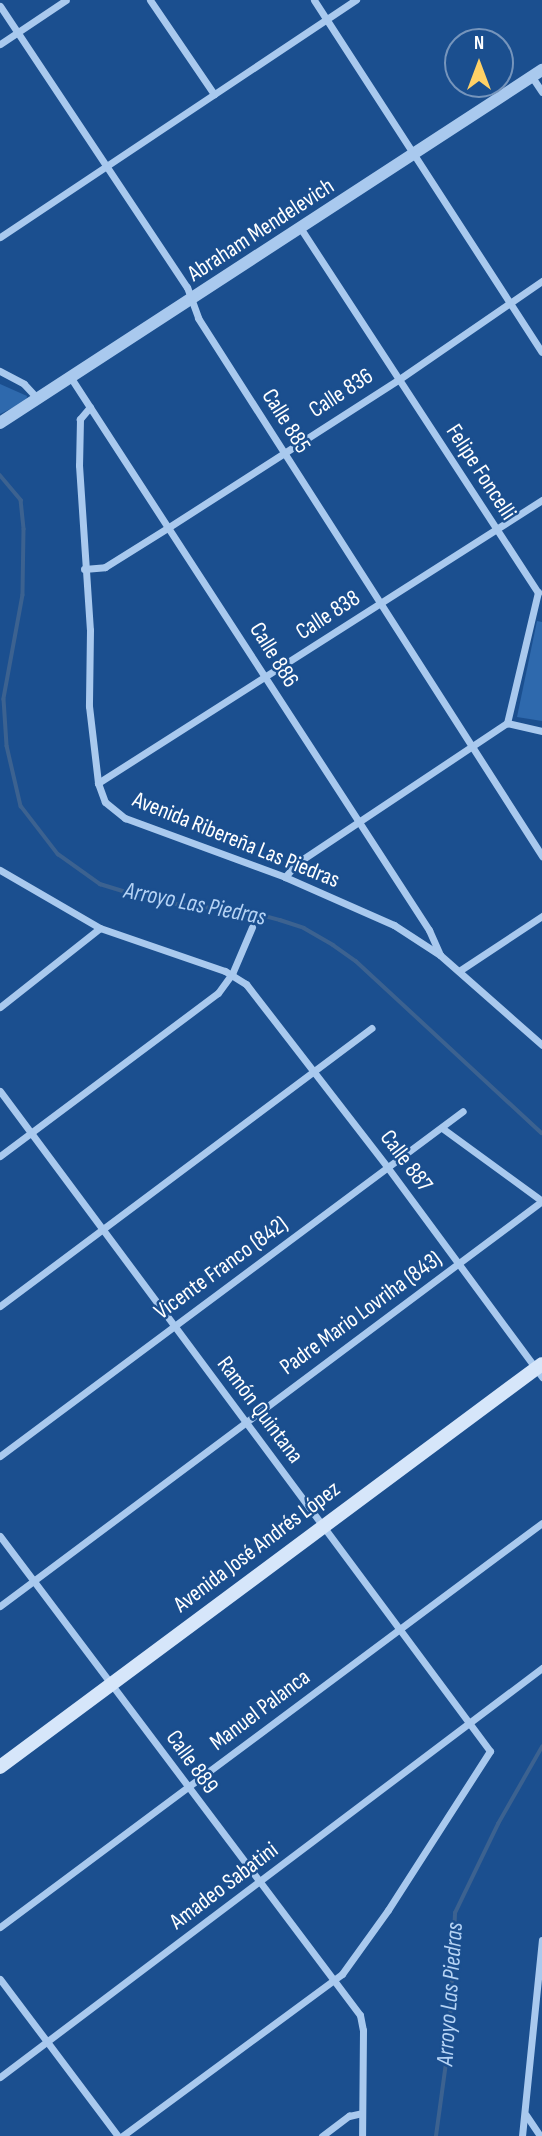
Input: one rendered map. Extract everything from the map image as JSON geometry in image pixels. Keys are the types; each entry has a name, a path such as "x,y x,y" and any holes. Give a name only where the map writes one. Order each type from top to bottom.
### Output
{"main road":[{"name":"Avenida José Andrés López","path":"0,1767 324,1525 540,1370"}],"street":[{"path":"0,44 66,0"},
{"path":"150,0 214,94"},
{"path":"314,0 542,352"},
{"path":"0,237 356,0"},
{"name":"Calle 885","path":"0,6 187,288 198,318 381,603 471,750 542,856"},
{"path":"537,73 542,92"},
{"name":"Abraham Mendelevich","path":"0,423 537,73"},
{"name":"Felipe Foncelli","path":"301,229 495,530 540,593 507,723"},
{"name":"Calle 836","path":"84,569 105,567 169,527 398,380 542,281"},
{"path":"0,371 24,384 38,399"},
{"name":"Calle 886","path":"71,378 429,930 440,955"},
{"name":"Avenida Ribereña Las Piedras","path":"90,407 82,414 79,426 84,569 90,630 89,706 98,783 109,807 125,818 285,877 394,925 440,955 542,1045"},
{"name":"Calle 838","path":"98,783 542,500"},
{"path":"285,877 297,863 471,750 507,723 542,731"},
{"path":"0,870 100,928 232,974"},
{"path":"459,971 542,916"},
{"path":"0,1156 218,993 232,974 251,927"},
{"path":"0,1007 100,928"},
{"name":"Calle 887","path":"232,974 250,989 540,1370"},
{"path":"0,1306 372,1028"},
{"name":"Ramón Quintana","path":"0,1091 490,1751 388,1910 346,1969 333,1980"},
{"name":"Vicente Franco (842)","path":"0,1455 463,1111"},
{"path":"442,1128 542,1201"},
{"name":"Padre Mario Lovriha (843)","path":"0,1606 542,1201"},
{"name":"Manuel Palanca","path":"0,1927 542,1523"},
{"name":"Calle 889","path":"0,1536 259,1884 356,2008 363,2030 362,2113"},
{"path":"470,1724 542,1668"},
{"name":"Amadeo Sabatini","path":"0,2077 470,1724"},
{"path":"522,2136 542,1942"},
{"path":"0,1979 120,2136 333,1980"},
{"path":"322,2136 349,2116 362,2113 362,2136"},
{"path":"526,2115 540,2136"}],"shaded area":[{"path":"0,384 27,396 26,401 0,414"},
{"path":"537,621 542,622 542,721 517,717"}],"waterway":[{"name":"Arroyo Las Piedras","path":"0,475 21,500 24,529 23,595 4,699 7,746 21,806 58,854 100,884 159,902 250,912 304,928 356,961 542,1133"},
{"name":"Arroyo Las Piedras","path":"436,2136 449,2041 455,1913 498,1824 542,1747"}]}
